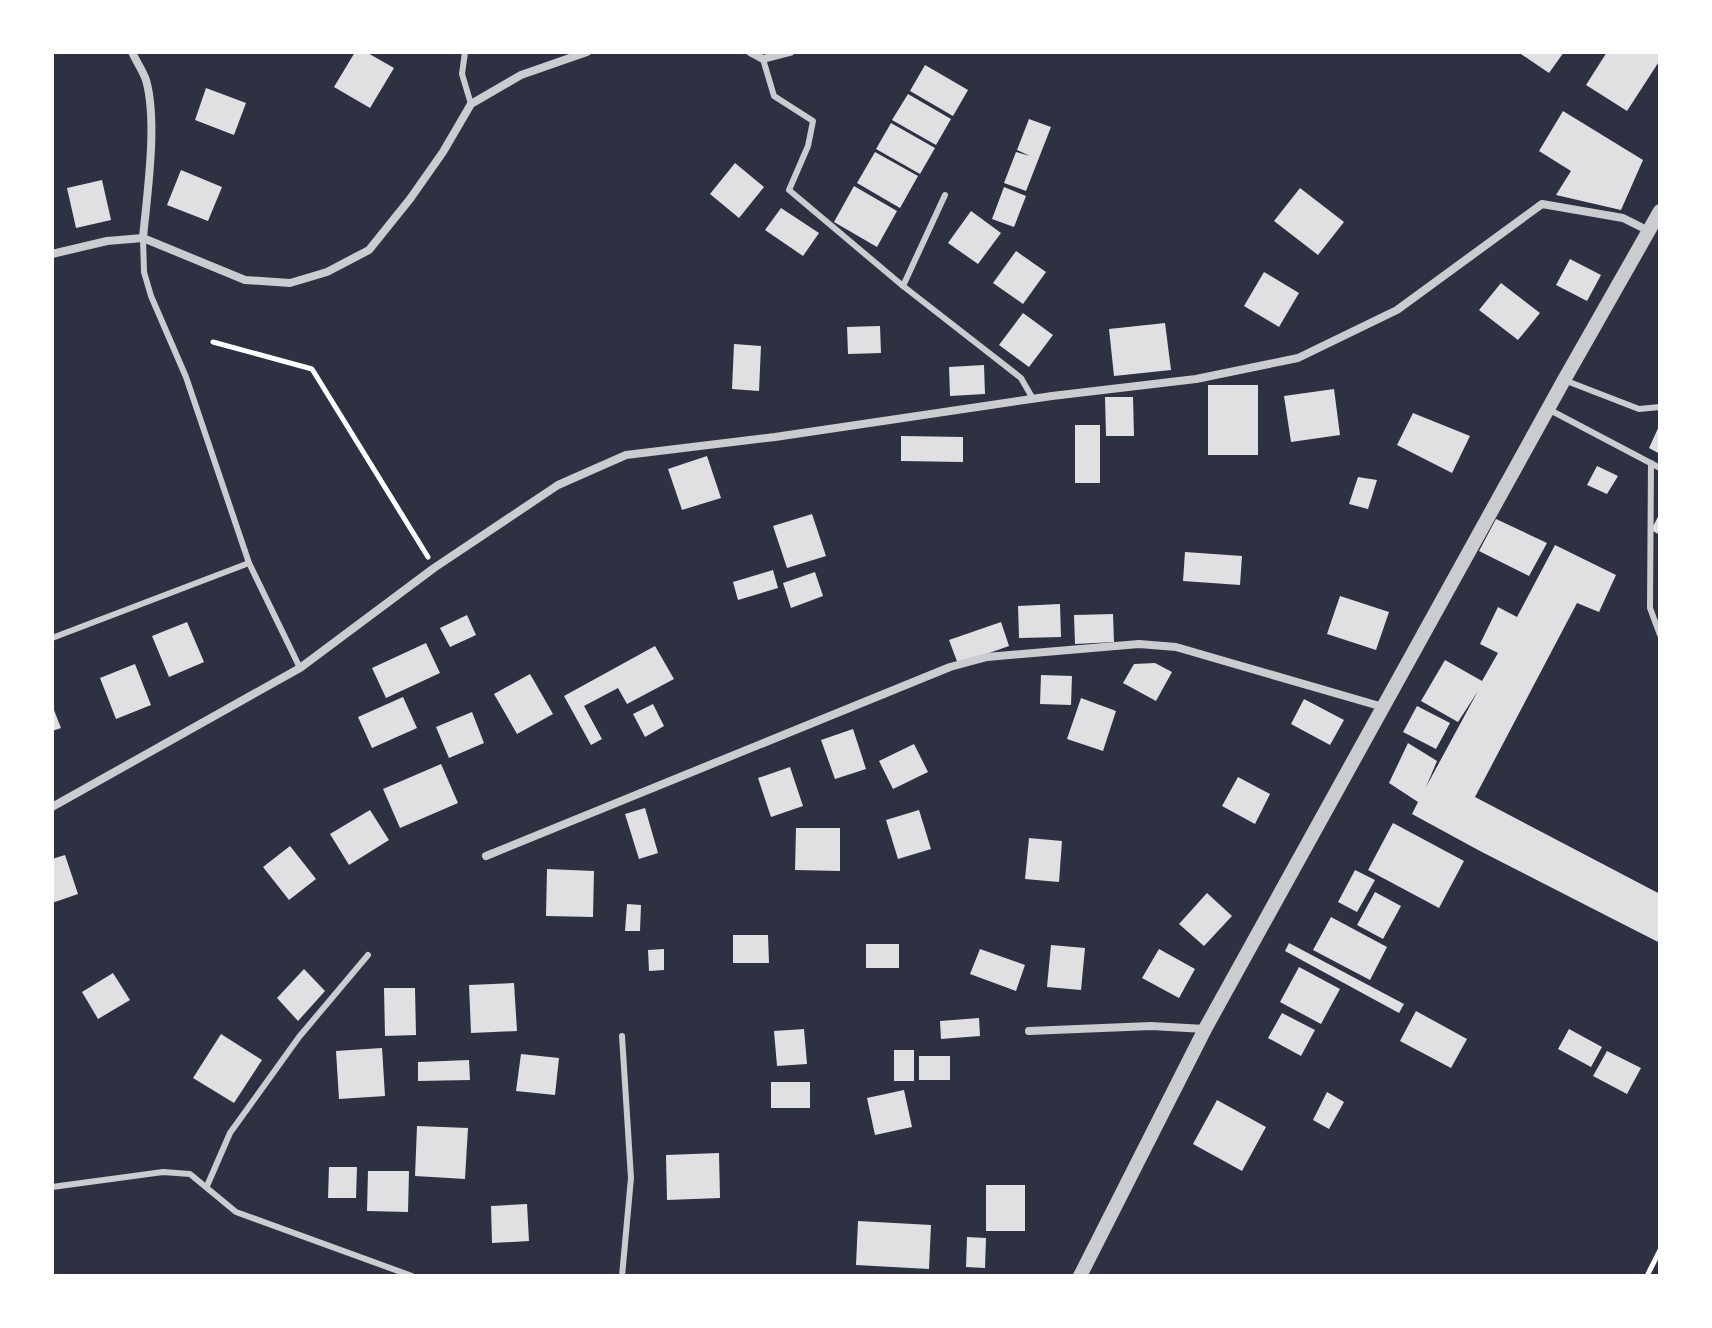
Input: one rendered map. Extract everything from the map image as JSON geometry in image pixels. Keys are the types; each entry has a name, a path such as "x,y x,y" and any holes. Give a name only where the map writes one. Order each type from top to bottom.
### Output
{"street":[{"path":"132,52 146,79 150,112 148,192 143,238"},
{"path":"52,254 107,241 143,238 245,280 290,283 327,272 369,250 410,199 471,104 521,75 587,52"},
{"path":"750,52 763,59 790,52"},
{"path":"52,807 300,668 434,568 558,485 626,455 1196,379 1298,358 1397,310 1542,204 1623,218 1650,231"},
{"path":"1080,1276 1205,1029 1660,211"},
{"path":"486,856 950,667 987,657 1139,644 1176,647 1383,707"},
{"path":"1029,1031 1151,1026 1205,1029"}],"lane":[{"path":"465,52 462,74 471,104"},
{"path":"763,59 774,96 813,121 808,146 789,190 903,286 1021,378 1033,399"},
{"path":"903,286 945,195"},
{"path":"143,238 144,272 151,296 186,377 249,563 300,668"},
{"path":"1564,380 1639,409 1660,407"},
{"path":"1548,409 1660,468"},
{"path":"1651,463 1650,608 1660,635"},
{"path":"52,638 249,563"},
{"path":"207,1186 230,1133 299,1037 368,955"},
{"path":"622,1036 631,1178 622,1276"},
{"path":"52,1187 163,1172 190,1174 236,1212 412,1276"}],"path":[{"path":"213,342 312,369 434,568"},
{"path":"1647,1276 1660,1250"}],"building":[{"path":"355,52 366,52 394,68 370,108 334,87"},
{"path":"1518,52 1564,52 1549,73"},
{"path":"1607,52 1660,52 1660,60 1627,111 1586,85"},
{"path":"925,65 968,90 953,116 910,91"},
{"path":"206,88 246,103 234,135 195,120"},
{"path":"908,94 951,119 936,145 892,120"},
{"path":"1563,111 1643,160 1621,210 1556,195 1571,171 1539,151"},
{"path":"1029,119 1051,127 1026,191 1004,183 1016,152 1030,156 1017,150"},
{"path":"891,123 935,148 920,174 876,149"},
{"path":"875,152 918,176 900,208 857,183"},
{"path":"735,163 764,187 739,218 710,194"},
{"path":"181,170 222,187 208,221 167,205"},
{"path":"102,180 111,220 76,228 67,188"},
{"path":"854,186 897,211 877,247 834,222"},
{"path":"1004,187 1026,196 1014,227 992,219"},
{"path":"1300,188 1344,222 1318,255 1274,221"},
{"path":"781,208 819,233 803,256 765,230"},
{"path":"971,211 1001,233 978,264 948,243"},
{"path":"1016,251 1046,272 1023,304 993,283"},
{"path":"1570,259 1601,275 1587,301 1556,285"},
{"path":"1264,272 1299,293 1279,327 1244,306"},
{"path":"1501,283 1540,313 1518,340 1479,310"},
{"path":"1023,313 1053,335 1029,367 999,345"},
{"path":"1165,323 1171,370 1114,376 1109,329"},
{"path":"880,326 881,353 848,354 847,327"},
{"path":"734,344 761,346 759,391 732,389"},
{"path":"984,365 985,394 950,396 949,367"},
{"path":"1208,385 1258,385 1258,455 1208,455"},
{"path":"1334,389 1340,435 1291,442 1284,396"},
{"path":"1105,397 1133,397 1134,436 1106,436"},
{"path":"1413,413 1470,436 1452,473 1397,445"},
{"path":"1660,424 1660,454 1649,448"},
{"path":"1075,425 1100,425 1100,483 1075,483"},
{"path":"901,436 963,437 963,462 901,461"},
{"path":"707,456 721,498 682,510 668,469"},
{"path":"1597,466 1618,476 1607,494 1587,485"},
{"path":"1358,477 1377,480 1368,509 1349,504"},
{"path":"1660,513 1660,535 1651,530"},
{"path":"812,514 826,556 787,568 773,526"},
{"path":"1496,519 1547,543 1529,576 1479,551"},
{"path":"1555,545 1616,575 1599,612 1577,603 1475,797 1660,894 1660,943 1412,814 1418,802 1389,783 1408,743 1437,761 1426,787 1478,691 1458,722 1421,701 1445,660 1482,681 1498,653 1480,644 1498,607 1517,617"},
{"path":"1185,552 1242,556 1240,585 1183,581"},
{"path":"773,570 778,588 738,600 733,582"},
{"path":"815,572 823,596 791,608 783,583"},
{"path":"1340,596 1389,612 1376,650 1327,634"},
{"path":"1060,604 1061,637 1019,638 1018,606"},
{"path":"1113,614 1114,642 1075,644 1074,615"},
{"path":"467,615 476,635 450,647 440,628"},
{"path":"187,622 204,662 169,677 152,636"},
{"path":"1001,622 1009,646 958,664 949,640"},
{"path":"426,643 440,673 386,698 372,668"},
{"path":"655,646 674,679 627,704 618,688 584,706 602,739 591,745 564,696"},
{"path":"1155,663 1172,672 1156,701 1123,683 1134,664"},
{"path":"135,664 151,705 116,719 100,678"},
{"path":"530,674 553,714 517,734 494,694"},
{"path":"1041,675 1072,676 1071,705 1040,704"},
{"path":"403,697 417,728 372,748 358,717"},
{"path":"1081,698 1116,711 1103,751 1067,739"},
{"path":"1304,699 1344,720 1330,745 1291,724"},
{"path":"653,704 664,726 645,737 633,714"},
{"path":"52,705 61,728 52,731"},
{"path":"1417,706 1450,723 1436,749 1403,732"},
{"path":"472,712 484,743 449,758 436,727"},
{"path":"853,729 866,769 835,779 821,740"},
{"path":"914,744 928,772 893,789 879,761"},
{"path":"441,764 458,803 400,828 383,789"},
{"path":"790,767 803,806 771,817 758,778"},
{"path":"1238,777 1270,794 1255,824 1222,806"},
{"path":"645,808 658,853 639,859 625,814"},
{"path":"370,810 389,840 349,865 330,834"},
{"path":"919,810 931,849 898,859 886,820"},
{"path":"1393,823 1464,861 1439,908 1368,870"},
{"path":"796,828 840,828 840,871 795,870"},
{"path":"1029,838 1062,841 1059,882 1025,879"},
{"path":"290,846 316,879 289,900 263,867"},
{"path":"65,855 78,894 52,903 52,859"},
{"path":"547,869 594,871 593,917 546,916"},
{"path":"1355,870 1375,880 1357,912 1338,902"},
{"path":"1375,892 1401,906 1383,939 1357,925"},
{"path":"1207,893 1232,916 1204,946 1179,924"},
{"path":"627,904 641,905 640,931 625,931"},
{"path":"1331,917 1387,947 1370,980 1313,950"},
{"path":"733,935 768,935 769,963 733,963"},
{"path":"1289,943 1404,1004 1399,1013 1285,951"},
{"path":"866,944 899,944 899,968 866,968"},
{"path":"1051,945 1085,948 1081,990 1047,987"},
{"path":"664,949 664,970 649,971 648,950"},
{"path":"980,949 1025,965 1016,991 970,974"},
{"path":"1159,949 1195,969 1179,998 1142,978"},
{"path":"1299,967 1340,989 1321,1024 1280,1002"},
{"path":"304,969 325,991 298,1021 277,998"},
{"path":"113,973 130,1000 98,1019 82,992"},
{"path":"514,983 517,1031 471,1033 469,985"},
{"path":"384,988 415,988 416,1035 385,1036"},
{"path":"1416,1011 1467,1039 1451,1068 1400,1041"},
{"path":"1282,1013 1315,1030 1301,1056 1268,1038"},
{"path":"979,1018 980,1036 941,1039 940,1021"},
{"path":"804,1029 807,1064 777,1066 774,1031"},
{"path":"1569,1029 1602,1047 1591,1067 1558,1049"},
{"path":"221,1034 262,1060 234,1103 193,1078"},
{"path":"382,1048 385,1096 339,1099 336,1051"},
{"path":"894,1050 914,1050 914,1081 894,1081"},
{"path":"1607,1051 1641,1068 1627,1094 1593,1076"},
{"path":"521,1054 559,1058 555,1095 516,1091"},
{"path":"919,1056 950,1056 950,1080 919,1080"},
{"path":"469,1060 470,1080 418,1081 418,1062"},
{"path":"771,1082 810,1082 810,1108 771,1108"},
{"path":"904,1090 912,1127 875,1135 867,1098"},
{"path":"1327,1092 1344,1102 1329,1129 1313,1120"},
{"path":"1217,1100 1266,1127 1242,1171 1193,1144"},
{"path":"417,1126 468,1128 465,1179 415,1176"},
{"path":"719,1153 720,1198 667,1200 666,1155"},
{"path":"329,1167 357,1167 356,1198 328,1198"},
{"path":"368,1171 409,1171 408,1212 367,1211"},
{"path":"986,1185 1025,1185 1025,1231 986,1231"},
{"path":"527,1204 529,1241 492,1243 491,1206"},
{"path":"858,1221 931,1225 929,1269 856,1265"},
{"path":"967,1237 986,1238 985,1268 966,1267"}]}
